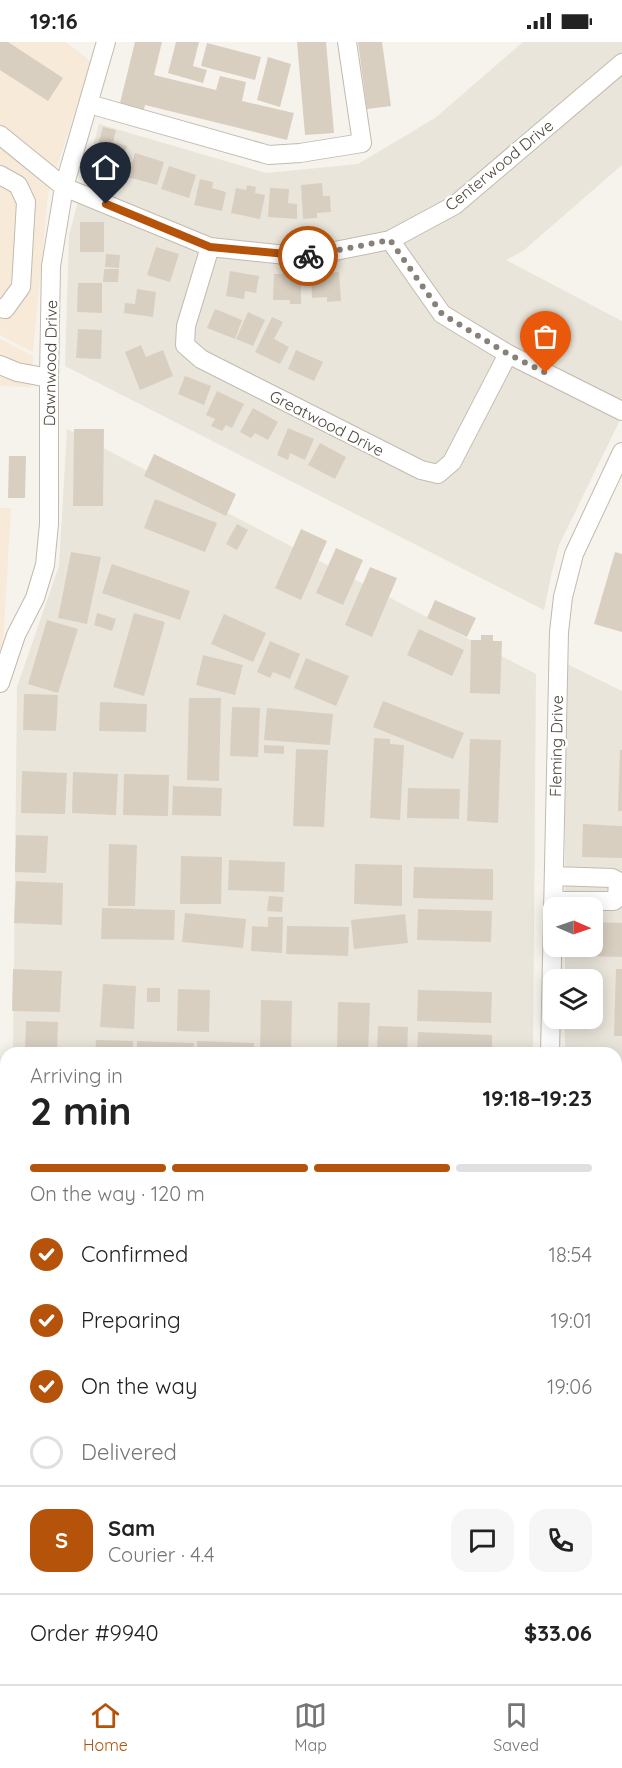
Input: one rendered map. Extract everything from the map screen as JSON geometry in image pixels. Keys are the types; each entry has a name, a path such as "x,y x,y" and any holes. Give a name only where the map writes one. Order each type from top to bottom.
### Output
{"street":[{"name":"Dawnwood Drive","path":"0,683 16,635 35,598 45,566 49,524 51,273 64,187 106,42"},
{"path":"88,104 269,154 300,153 362,143 347,42"},
{"name":"Centerwood Drive","path":"0,135 64,187 210,247 305,256 390,240 455,205 622,63"},
{"path":"0,308 5,309 21,287 23,274 26,202 18,185 7,179 32,161"},
{"path":"390,240 442,314 508,354 622,411"},
{"name":"Greatwood Drive","path":"210,247 186,326 185,345 201,359 420,470 438,474 452,462 508,354"},
{"path":"23,274 51,273"},
{"path":"0,365 17,372 49,378"},
{"name":"Fleming Drive","path":"553,897 558,653 563,597 574,554 622,453"},
{"path":"554,876 612,878 618,881 617,898 614,901 603,901"},
{"name":"Fleming Drive","path":"550,1047 552,957"}],"shaded area":[{"path":"0,42 66,42 91,62 48,195 33,352 0,335"},
{"path":"523,42 622,42 622,165 523,251 506,260 622,321 622,416 559,545 544,610 65,366 69,235 99,124 266,173 358,164 435,118"},
{"path":"0,339 33,356 31,387 0,386"},
{"path":"67,429 536,674 533,1047 13,1047 17,687 59,566"},
{"path":"0,508 11,508 0,666"},
{"path":"565,663 622,691 622,1047 565,1047 565,1029 603,1029 603,969 565,969 565,957 603,957 603,897 565,897"}],"building":[{"path":"0,42 8,42 63,78 48,101 0,70"},
{"path":"135,42 162,42 154,75 216,90 220,76 246,82 242,101 294,113 287,140 145,105 143,113 119,107"},
{"path":"176,42 199,42 193,66 207,70 203,83 168,73"},
{"path":"297,42 326,42 334,133 305,135"},
{"path":"358,42 382,42 391,106 367,109"},
{"path":"207,43 261,57 255,80 201,66"},
{"path":"268,57 291,64 280,107 257,100"},
{"path":"103,127 116,130 113,142 127,146 119,174 105,170 108,162 94,158"},
{"path":"135,153 164,162 157,185 128,177"},
{"path":"169,166 196,175 189,198 161,189"},
{"path":"200,179 213,182 212,188 226,192 222,211 194,205"},
{"path":"322,183 323,196 330,196 331,212 317,213 317,218 303,219 301,185"},
{"path":"247,185 256,187 255,193 265,195 260,219 231,213 236,188 246,190"},
{"path":"270,188 289,189 288,203 297,204 297,219 268,217"},
{"path":"80,222 104,222 104,252 80,252"},
{"path":"156,247 179,254 170,282 147,275"},
{"path":"106,254 120,255 119,268 105,267"},
{"path":"104,269 119,269 118,282 103,282"},
{"path":"230,271 259,276 256,293 245,291 244,299 226,296"},
{"path":"339,272 341,301 327,302 327,297 312,298 311,274"},
{"path":"274,274 290,274 289,280 301,281 301,304 290,304 290,300 273,300"},
{"path":"78,283 102,283 102,313 77,312"},
{"path":"137,289 156,292 153,317 124,313 125,303 135,304"},
{"path":"215,309 242,320 235,339 207,328"},
{"path":"248,312 265,320 253,346 236,339"},
{"path":"272,317 283,322 274,339 289,347 280,364 255,352"},
{"path":"78,329 102,330 101,359 76,358"},
{"path":"141,345 146,357 163,350 173,376 140,390 125,352"},
{"path":"296,350 323,362 314,381 288,369"},
{"path":"185,376 211,386 204,405 178,394"},
{"path":"217,391 244,404 232,428 226,425 222,431 211,426 215,419 206,415"},
{"path":"253,408 278,422 268,440 255,433 251,438 240,432"},
{"path":"288,428 314,439 305,460 290,453 288,460 277,455"},
{"path":"74,429 104,429 103,506 73,506"},
{"path":"320,443 346,457 335,479 308,465"},
{"path":"154,454 236,494 226,516 144,476"},
{"path":"9,456 26,456 25,498 8,498"},
{"path":"155,499 217,523 205,552 144,528"},
{"path":"237,524 248,530 237,550 226,544"},
{"path":"301,529 327,541 301,600 275,588"},
{"path":"336,548 363,560 343,605 316,593"},
{"path":"71,552 101,557 87,624 58,618"},
{"path":"615,552 622,554 622,632 594,624"},
{"path":"112,564 190,591 180,620 102,593"},
{"path":"370,567 397,578 372,637 345,625"},
{"path":"435,600 476,618 467,637 427,618"},
{"path":"97,613 116,619 112,631 94,625"},
{"path":"134,613 165,622 144,696 113,687"},
{"path":"224,614 266,633 253,662 211,644"},
{"path":"47,620 78,629 58,693 28,684"},
{"path":"419,629 464,650 452,676 407,655"},
{"path":"481,635 493,635 493,641 502,641 500,694 470,693 471,640 481,640"},
{"path":"270,641 300,654 290,679 273,672 270,678 257,672"},
{"path":"203,655 243,665 235,695 196,685"},
{"path":"306,658 349,676 336,706 294,688"},
{"path":"24,694 58,695 56,731 23,730"},
{"path":"189,698 221,698 219,781 187,780"},
{"path":"383,701 464,733 453,759 373,727"},
{"path":"100,702 147,704 146,732 99,731"},
{"path":"232,707 260,708 258,757 230,756"},
{"path":"267,708 333,714 330,745 264,740"},
{"path":"374,738 390,739 390,744 404,745 400,820 370,818"},
{"path":"470,739 501,740 498,823 467,821"},
{"path":"264,745 284,746 284,754 264,753"},
{"path":"296,749 328,750 324,827 293,826"},
{"path":"620,750 622,750 622,811 618,811"},
{"path":"22,771 67,773 65,814 21,813"},
{"path":"73,772 118,774 116,815 72,813"},
{"path":"124,774 169,775 168,816 123,815"},
{"path":"173,786 222,788 221,816 172,815"},
{"path":"408,788 460,789 459,819 407,818"},
{"path":"583,824 622,826 622,858 582,857"},
{"path":"16,835 48,836 46,873 15,872"},
{"path":"109,844 137,845 135,906 108,906"},
{"path":"181,856 222,857 221,904 180,904"},
{"path":"229,860 285,862 284,892 228,890"},
{"path":"355,864 402,865 402,906 354,904"},
{"path":"414,867 493,869 493,900 413,898"},
{"path":"16,881 63,883 62,925 14,923"},
{"path":"269,896 283,897 282,912 267,911"},
{"path":"102,908 175,910 174,940 101,939"},
{"path":"418,909 492,911 491,942 417,940"},
{"path":"185,913 246,919 243,948 182,942"},
{"path":"405,914 408,943 354,949 351,920"},
{"path":"268,917 283,917 282,953 251,951 252,926 268,927"},
{"path":"603,922 622,923 622,957 603,957"},
{"path":"287,926 349,927 348,956 286,954"},
{"path":"13,969 62,971 60,1012 12,1011"},
{"path":"616,969 622,969 622,1036 614,1036"},
{"path":"103,984 136,986 134,1029 100,1027"},
{"path":"147,988 160,988 160,1002 147,1002"},
{"path":"178,989 210,990 209,1032 177,1031"},
{"path":"418,990 492,992 491,1023 417,1021"},
{"path":"261,1000 292,1001 291,1047 260,1047"},
{"path":"338,1002 370,1003 368,1047 337,1047"},
{"path":"26,1021 58,1022 57,1047 25,1047"},
{"path":"378,1026 408,1027 407,1047 377,1047"},
{"path":"418,1032 492,1035 492,1047 417,1047"},
{"path":"96,1040 133,1041 133,1047 95,1047"},
{"path":"137,1041 194,1043 194,1047 137,1047"},
{"path":"197,1041 254,1043 254,1047 197,1047"}],"way so far":[{"path":"308,256 390,240 442,314 508,354 546,373"}],"route":[{"path":"106,204 210,247 308,256"}]}
